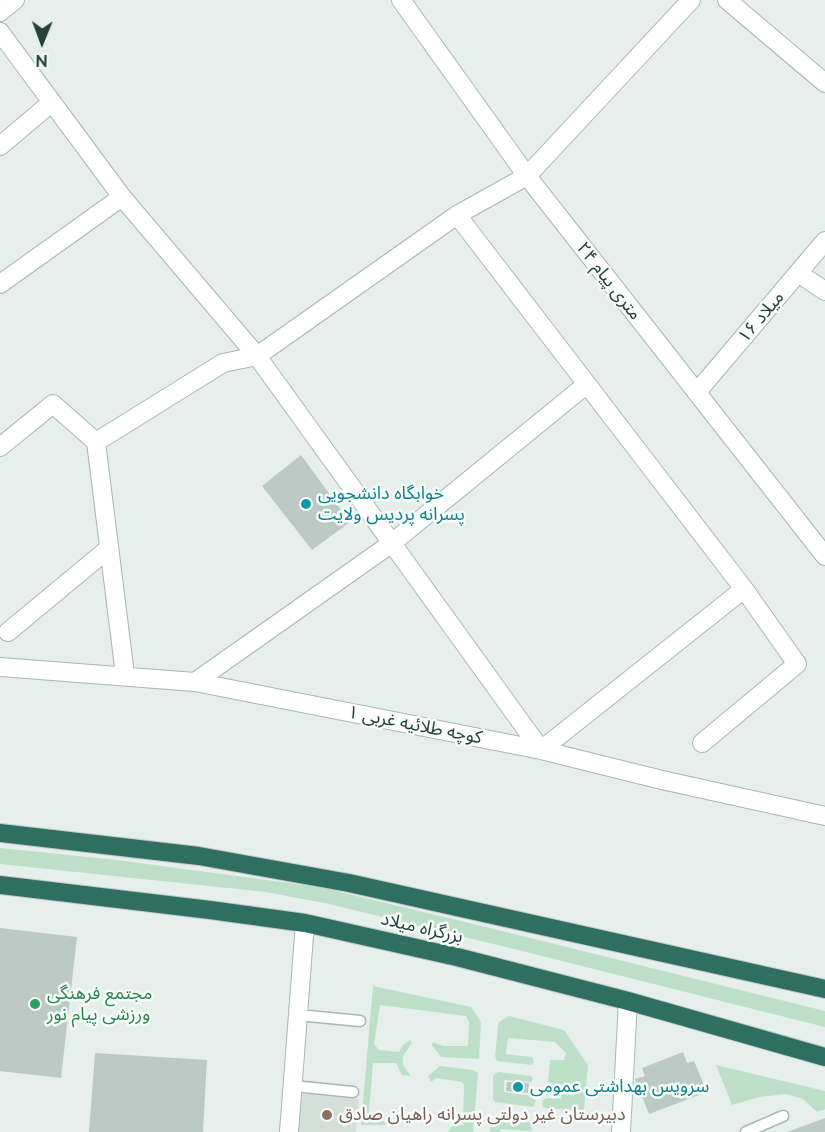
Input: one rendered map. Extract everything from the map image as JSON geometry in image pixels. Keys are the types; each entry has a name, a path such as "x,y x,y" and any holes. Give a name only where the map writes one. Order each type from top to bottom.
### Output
{"highway":[{"name":"بزرگراه میلاد","path":"0,833 199,856 349,883 825,989"},
{"name":"بزرگراه میلاد","path":"0,885 305,923 457,957 628,1001 825,1057"}],"street":[{"path":"0,12 15,0"},
{"name":"۲۴ متری پیام","path":"401,0 527,176 825,556"},
{"path":"96,442 223,363 257,356 457,215 527,176 691,0"},
{"path":"727,0 825,83"},
{"path":"0,32 122,197 257,356 541,750 744,589"},
{"path":"0,146 51,103"},
{"path":"0,284 122,197"},
{"path":"457,215 744,589 797,664 702,743"},
{"name":"میلاد ۱۶","path":"697,392 825,241"},
{"path":"798,273 825,291"},
{"path":"195,682 392,543 587,384"},
{"path":"0,447 53,404 96,442 125,675"},
{"path":"8,632 108,549"},
{"name":"کوچه طلائیه غربی ۱","path":"0,667 195,682 541,750 662,780 825,816"},
{"path":"289,1132 305,923"},
{"path":"621,1132 628,1001"}],"lane":[{"path":"298,1015 360,1021"},
{"path":"293,1086 353,1092"},
{"path":"746,1132 783,1116"}],"shaded area":[{"name":"دبیرستان غیر دولتی پسرانه راهیان صادق","path":"299,1094 359,1099 356,1132 295,1132"}],"green space":[{"path":"0,848 117,860 319,887 825,1011 825,1027 329,904 266,892 0,864"},
{"path":"373,986 471,1007 481,1022 479,1059 441,1057 432,1045 433,1042 443,1046 468,1045 469,1022 466,1016 380,1005 374,1044 379,1050 399,1052 410,1040 412,1043 403,1056 403,1065 411,1076 402,1075 396,1063 373,1063 369,1113 372,1118 382,1119 386,1125 361,1125"},
{"path":"509,1016 564,1030 588,1065 584,1111 544,1108 542,1104 547,1098 561,1099 562,1085 548,1083 550,1060 564,1060 566,1053 555,1042 508,1038 506,1054 532,1057 534,1062 532,1065 497,1061 495,1056 499,1022"},
{"path":"716,1065 825,1091 825,1109 817,1112 803,1099 786,1094 759,1097 732,1105"},
{"path":"440,1066 473,1070 478,1073 473,1132 448,1132 452,1126 463,1125 464,1085 462,1082 437,1078 431,1082 428,1076"},
{"path":"498,1072 531,1076 533,1079 531,1082 504,1080 504,1092 532,1096 536,1100 533,1107 495,1102 493,1076"},
{"path":"495,1118 529,1122 532,1130 501,1129 500,1132 490,1132 491,1123"}],"building":[{"name":"خوابگاه دانشجویی پسرانه پردیس ولایت","path":"301,455 350,522 312,550 262,486"},
{"name":"مجتمع فرهنگی ورزشی پیام نور","path":"0,928 77,937 61,1078 0,1071"},
{"path":"683,1052 687,1063 694,1061 707,1092 649,1114 635,1079 645,1076 642,1068"},
{"path":"95,1053 207,1060 203,1132 89,1132"},
{"name":"سرویس بهداشتی عمومی","path":"507,1082 529,1083 528,1093 506,1091"},
{"path":"825,1118 825,1132 787,1132"}],"place":[{"name":"خوابگاه دانشجویی پسرانه پردیس ولایت","path":"306,504"},
{"name":"مجتمع فرهنگی ورزشی پیام نور","path":"35,1004"},
{"name":"سرویس بهداشتی عمومی","path":"518,1087"},
{"name":"دبیرستان غیر دولتی پسرانه راهیان صادق","path":"327,1115"}]}
